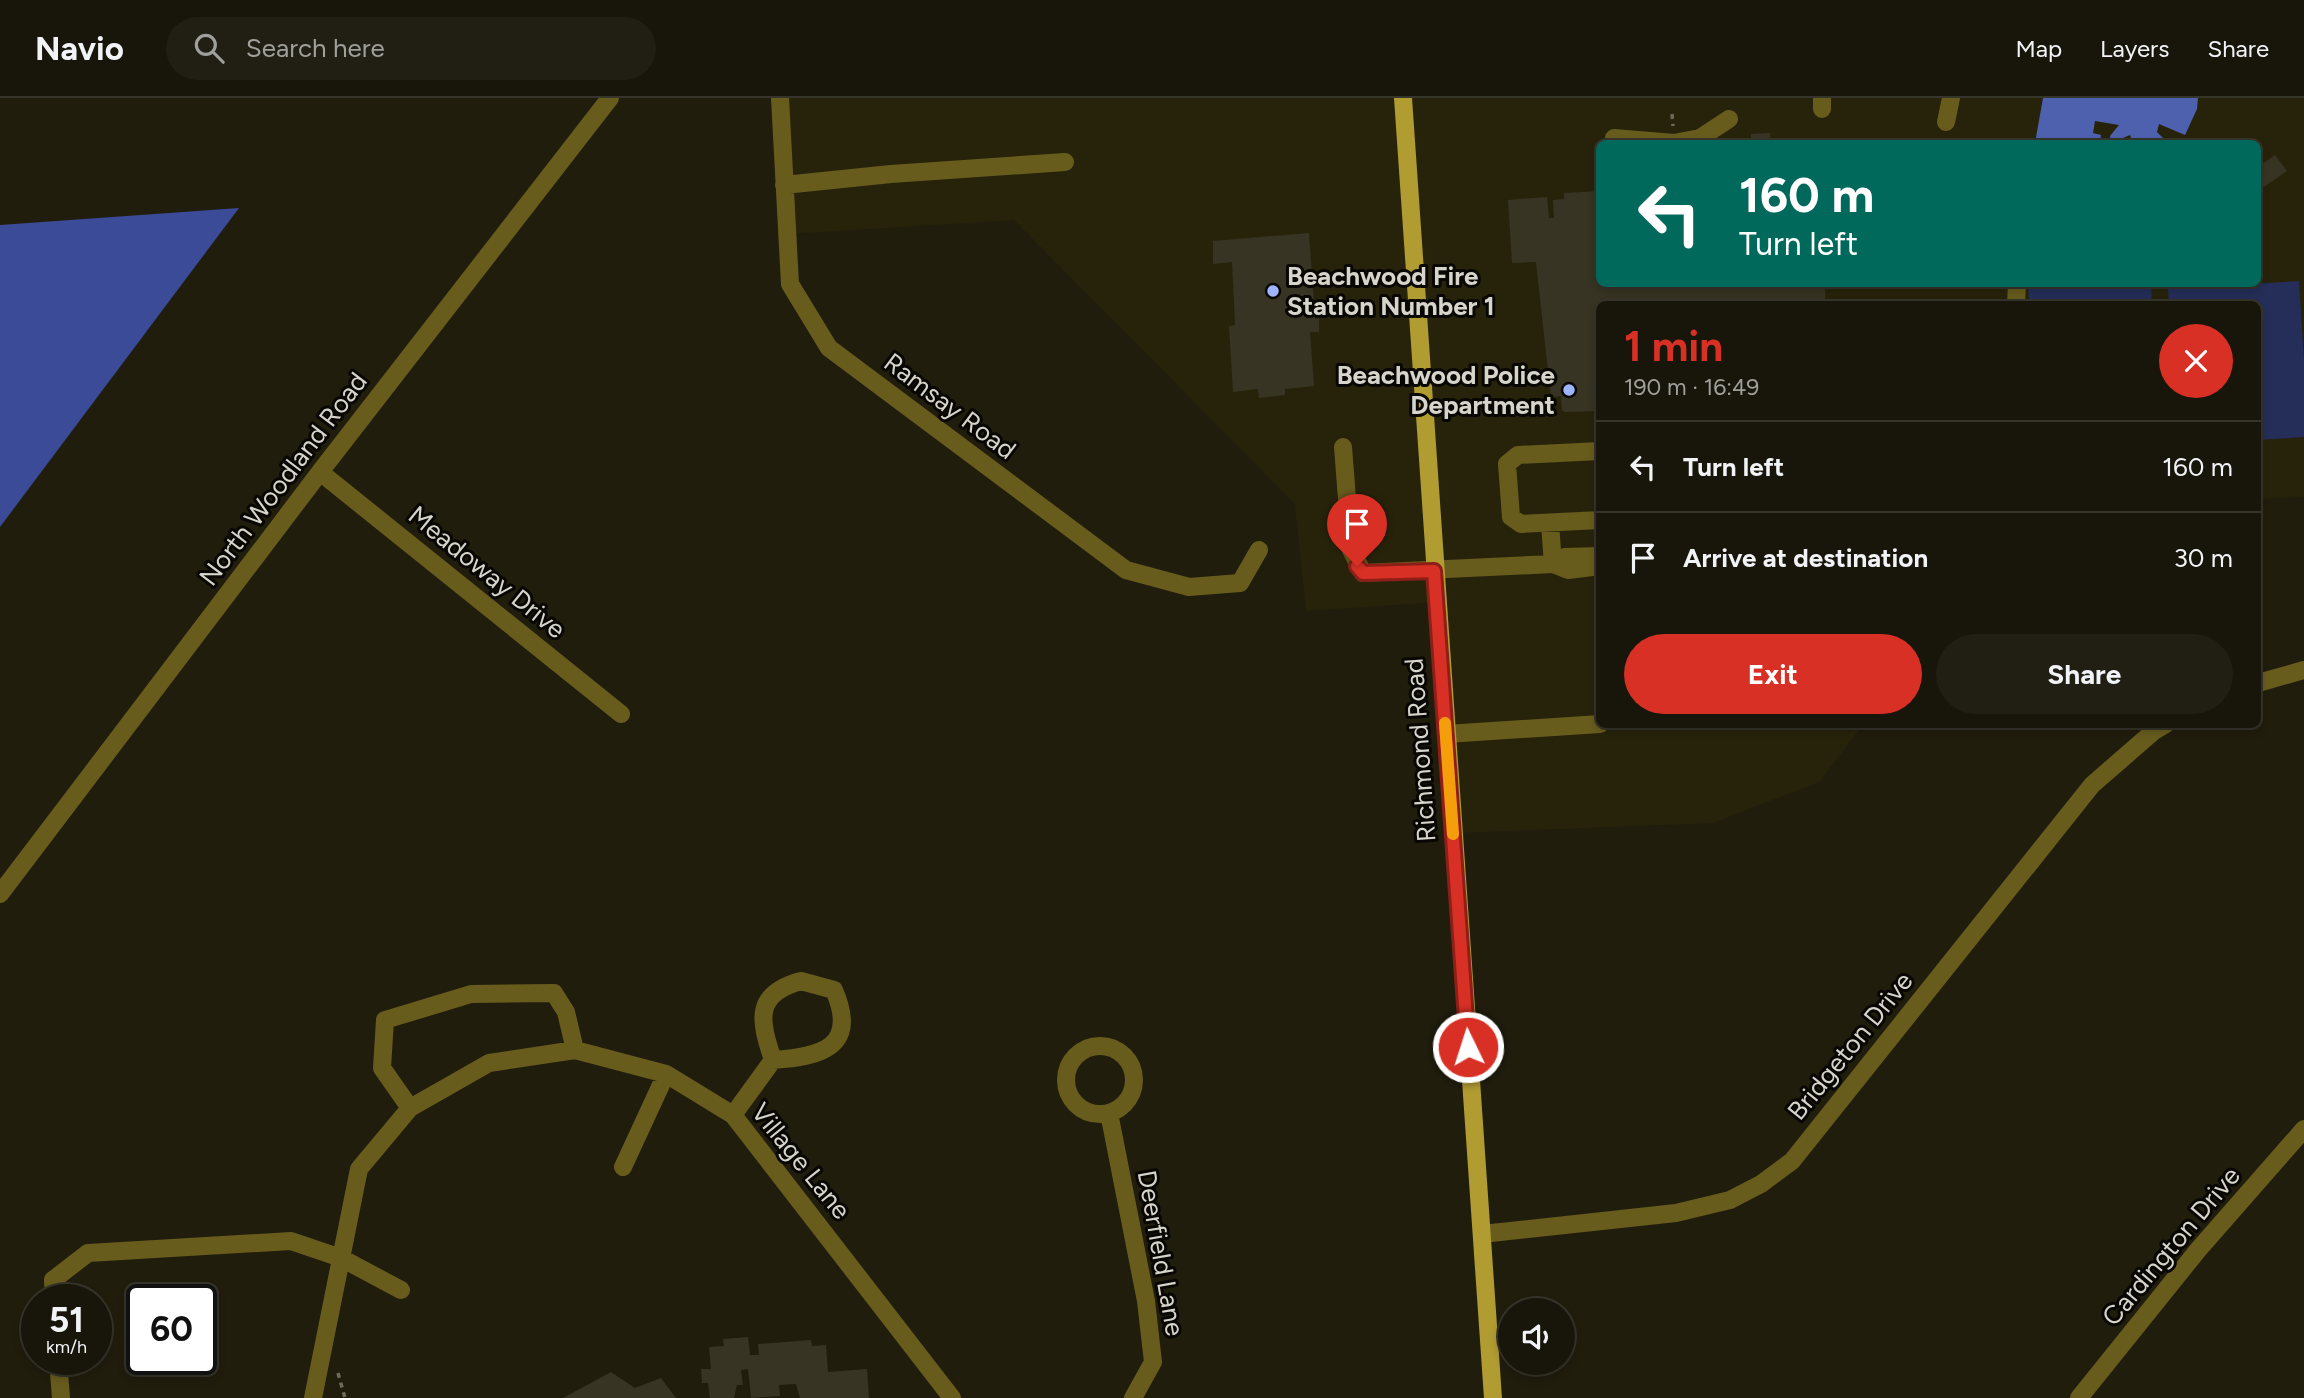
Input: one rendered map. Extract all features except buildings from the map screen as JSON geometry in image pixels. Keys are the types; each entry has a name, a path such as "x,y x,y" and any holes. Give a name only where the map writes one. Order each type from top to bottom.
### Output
{"main road":[{"name":"Richmond Road","path":"1403,98 1493,1398"}],"street":[{"name":"North Woodland Road","path":"0,894 320,472 610,98"},
{"name":"Ramsay Road","path":"780,98 790,284 829,348 1126,570 1189,587 1240,583 1259,550"},
{"path":"1946,122 1951,98"},
{"path":"1690,140 1700,138 1728,119"},
{"path":"1614,138 1638,140"},
{"path":"784,185 891,174 1065,162"},
{"path":"1343,447 1351,550 1363,573 1553,564 1568,570 1596,566"},
{"path":"1596,451 1518,455 1511,458 1507,464 1511,517 1521,524 1596,520"},
{"name":"Meadoway Drive","path":"320,472 621,714"},
{"path":"1550,523 1553,564"},
{"path":"1553,564 1565,557 1596,556"},
{"path":"2261,681 2304,670"},
{"path":"1446,734 1596,724"},
{"name":"Bridgeton Drive","path":"1482,1234 1676,1213 1730,1200 1761,1184 1782,1169 1792,1161 2092,785 2159,728"},
{"path":"801,981 834,990 844,1016 842,1034 830,1048 806,1058 773,1060 762,1027 768,1001 779,986 801,981"},
{"path":"410,1108 382,1068 385,1020 471,994 554,993 566,1012 575,1049"},
{"name":"Village Lane","path":"313,1398 359,1169 410,1108 489,1063 575,1049 666,1074 733,1115 952,1398"},
{"path":"733,1115 773,1060"},
{"path":"623,1167 666,1074"},
{"name":"Deerfield Lane","path":"1109,1113 1146,1301 1153,1362 1133,1398"},
{"name":"Cardington Drive","path":"2079,1398 2198,1250 2304,1129"},
{"path":"53,1284 53,1280 88,1253 291,1241 341,1258 401,1290"},
{"path":"59,1375 61,1398"}],"path":[{"path":"333,1366 342,1382 345,1398"}],"shaded area":[{"path":"780,98 2304,98 2304,497 2261,499 2261,301 1596,301 1596,728 1861,728 1819,782 1713,823 1453,833 1436,602 1306,611 1295,504 1014,220 787,234"},
{"path":"2043,98 2198,98 2197,109 2185,135 2159,124 2157,132 2165,140 2132,140 2130,135 2123,138 2126,140 2111,140 2110,136 2119,125 2095,121 2093,133 2101,135 2100,140 2036,140"},
{"path":"239,208 0,527 0,225"},
{"path":"2299,281 2304,361 2304,437 2261,440 2261,301 2169,301 2168,289 2261,287 2261,283"},
{"path":"2028,287 2151,287 2152,301 2029,301"}],"slow traffic":[{"path":"1445,723 1453,834"}],"place":[{"name":"Beachwood Fire Station Number 1","path":"1273,291"},
{"name":"Beachwood Police Department","path":"1569,390"}],"route":[{"path":"1357,566 1363,573 1434,571 1468,1047"}]}
